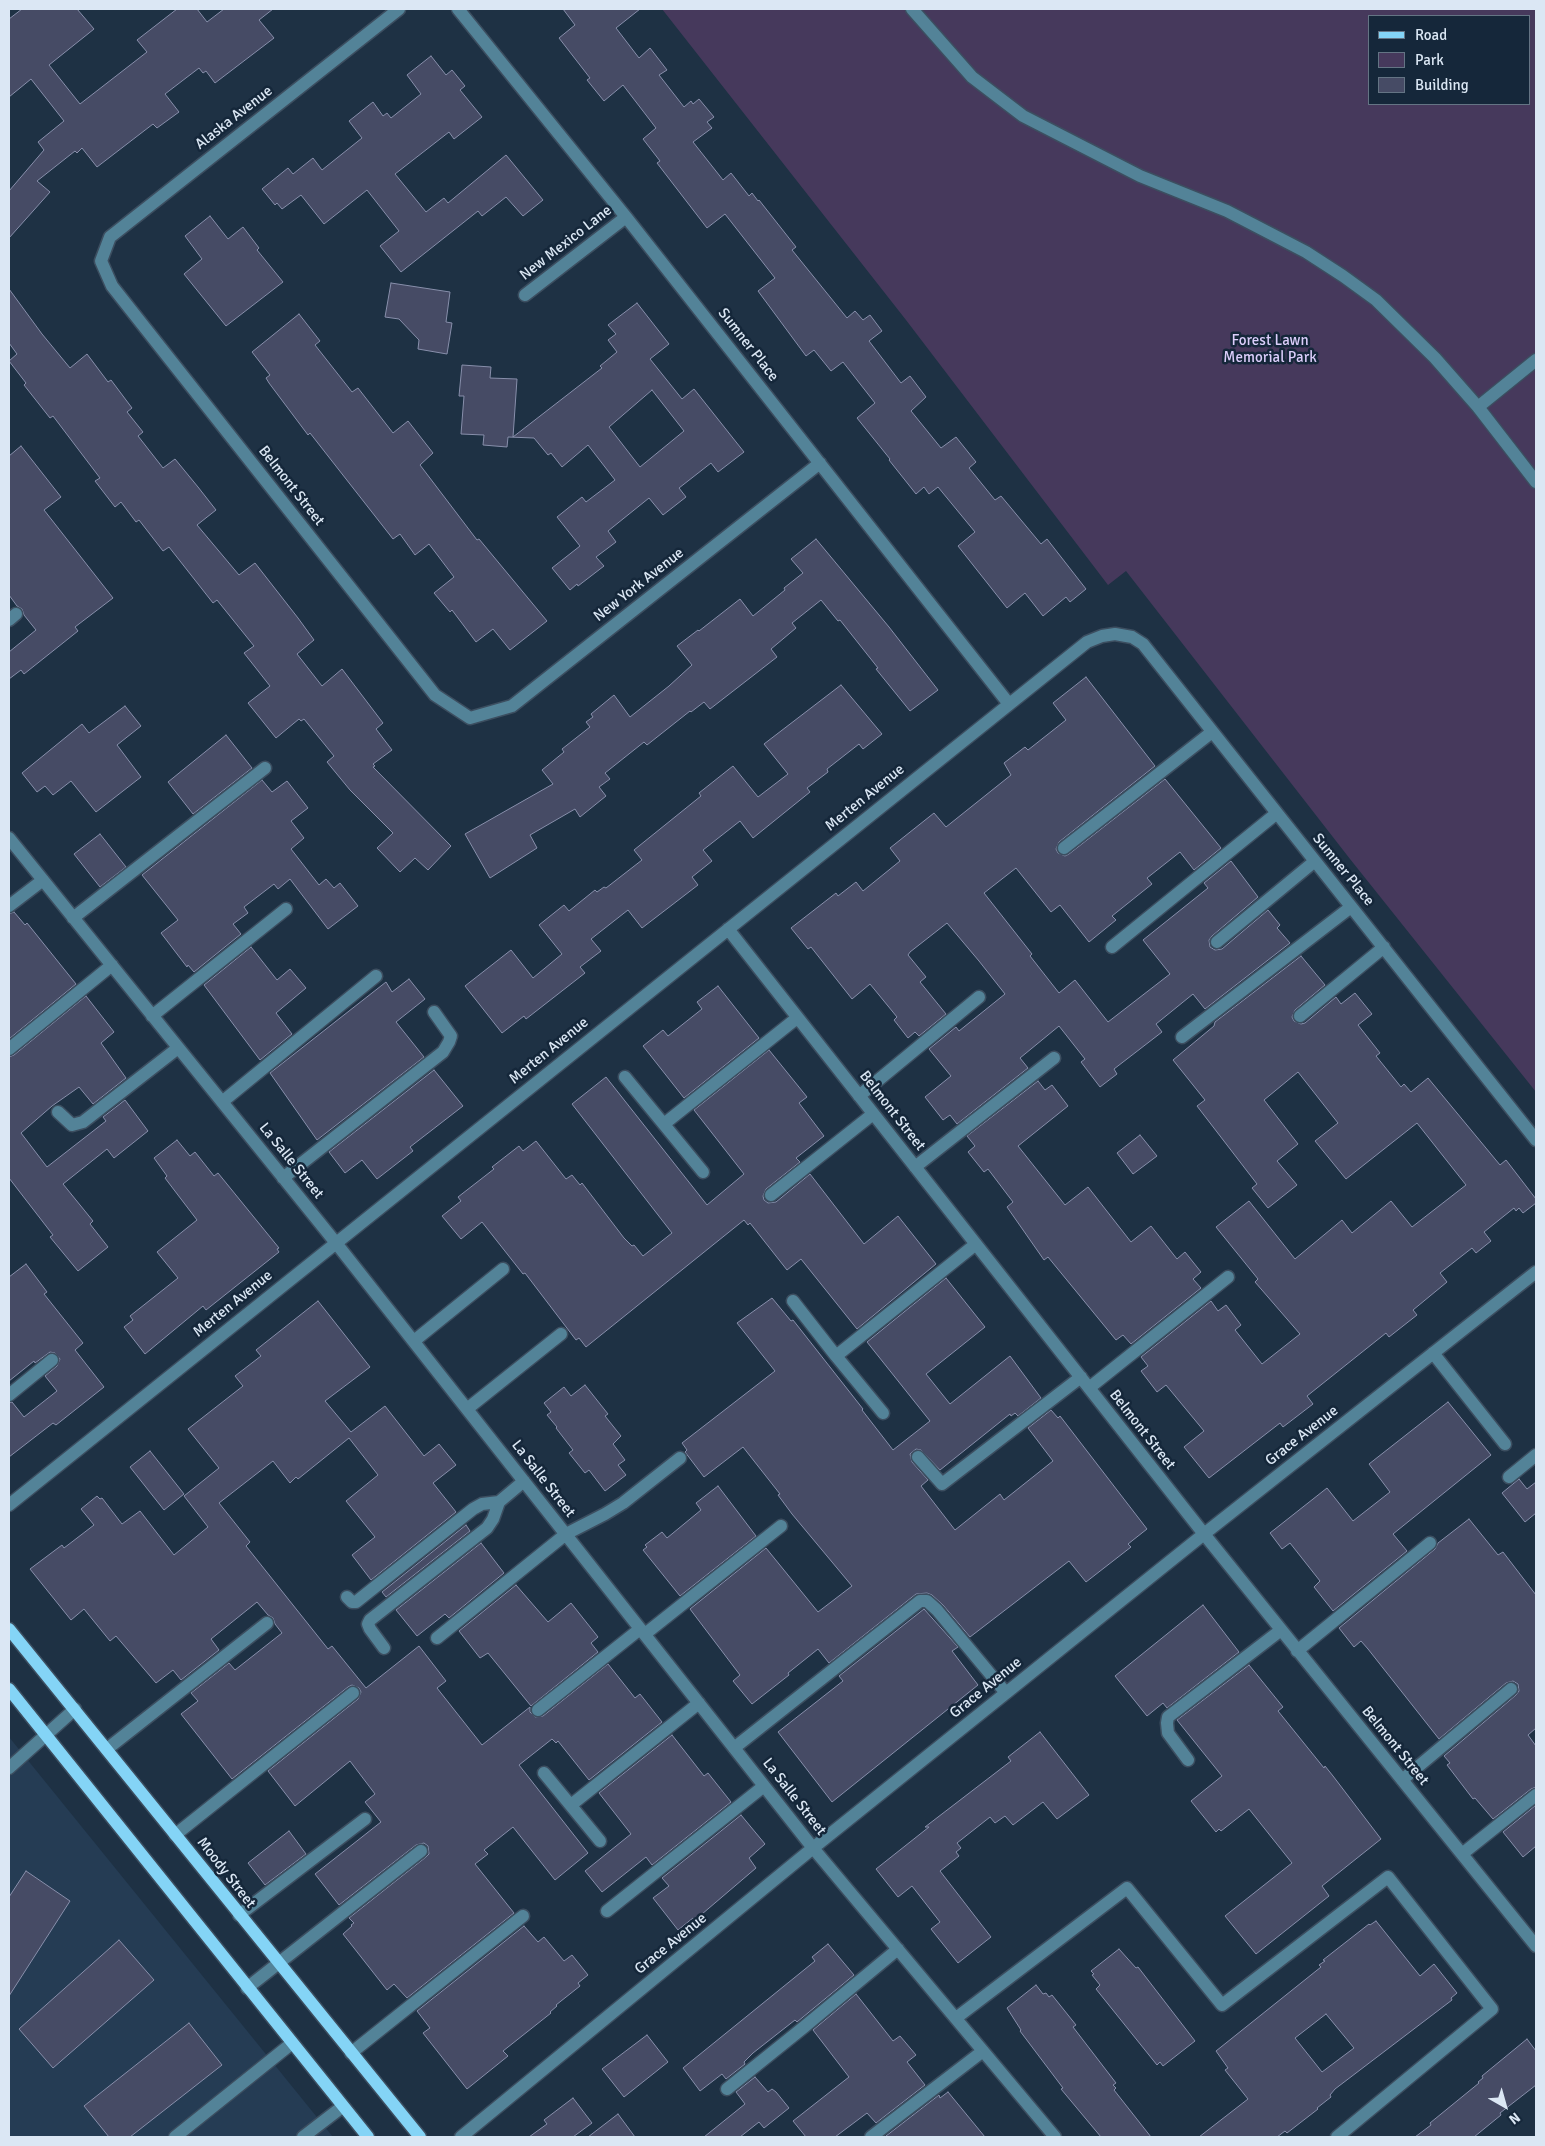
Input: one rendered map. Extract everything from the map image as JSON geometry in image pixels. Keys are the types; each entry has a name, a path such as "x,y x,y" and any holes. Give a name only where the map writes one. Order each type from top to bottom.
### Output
{"main road":[{"name":"Moody Street","path":"9,1629 278,1964 420,2137"},
{"path":"9,1690 291,2044 368,2137"}],"street":[{"name":"Alaska Avenue","path":"101,261 110,237 399,9"},
{"name":"Sumner Place","path":"458,9 626,216 1010,704"},
{"path":"912,9 972,77 1023,116 1140,176 1227,211 1306,252 1376,300 1435,358 1478,406 1536,482"},
{"name":"New Mexico Lane","path":"525,295 626,216"},
{"name":"Belmont Street","path":"101,261 112,286 435,695 470,718"},
{"path":"1478,406 1536,360"},
{"name":"New York Avenue","path":"470,718 512,706 820,463"},
{"name":"Sumner Place","path":"1115,634 1132,637 1143,644 1536,1140"},
{"name":"Merten Avenue","path":"9,1505 1087,642 1102,636 1115,634"},
{"path":"1064,848 1212,732"},
{"path":"74,918 265,768"},
{"path":"1112,947 1277,813"},
{"name":"La Salle Street","path":"9,838 336,1243 813,1848 1055,2137"},
{"path":"1217,942 1314,861"},
{"path":"9,906 43,880"},
{"path":"1182,1037 1351,907"},
{"path":"152,1016 286,909"},
{"name":"Belmont Street","path":"728,929 1204,1534 1536,1946"},
{"path":"1300,1016 1384,948"},
{"path":"9,1049 112,965"},
{"path":"222,1102 376,976"},
{"path":"859,1096 979,997"},
{"path":"283,1178 443,1052 451,1036 434,1012"},
{"path":"664,1124 797,1018"},
{"path":"58,1112 72,1125 83,1122 178,1048"},
{"path":"915,1167 1054,1058"},
{"path":"625,1077 703,1172"},
{"path":"771,1195 873,1114"},
{"path":"836,1356 976,1244"},
{"path":"414,1341 504,1269"},
{"name":"Grace Avenue","path":"461,2137 813,1848 1204,1534 1536,1272"},
{"path":"1089,1388 1228,1277"},
{"path":"793,1301 883,1413"},
{"path":"467,1409 561,1334"},
{"path":"1433,1353 1505,1444"},
{"path":"9,1394 52,1360"},
{"path":"918,1457 942,1484 1080,1377"},
{"path":"1510,1476 1536,1455"},
{"path":"437,1638 566,1534 624,1503 680,1458"},
{"path":"347,1597 352,1602 356,1602 473,1509 482,1504 499,1502 524,1482"},
{"path":"384,1648 370,1629 368,1624 370,1620 487,1528 493,1520 499,1502"},
{"path":"538,1710 781,1526"},
{"path":"1298,1651 1430,1543"},
{"path":"734,1748 920,1601 927,1601 938,1610 1006,1693"},
{"path":"106,1749 267,1623"},
{"path":"1188,1760 1168,1733 1168,1717 1281,1630"},
{"path":"1402,1780 1511,1690"},
{"path":"175,1835 353,1693"},
{"path":"571,1805 699,1703"},
{"path":"9,1768 75,1709"},
{"path":"544,1773 600,1841"},
{"path":"607,1911 764,1786"},
{"path":"1462,1854 1536,1795"},
{"path":"239,1915 365,1819"},
{"path":"247,1988 421,1851"},
{"path":"956,2018 1127,1888 1222,2005 1388,1877 1492,2009 1337,2137"},
{"path":"351,2053 523,1916"},
{"path":"727,2089 804,2028 898,1949"},
{"path":"175,2137 291,2044"},
{"path":"870,2137 983,2051"},
{"path":"303,2137 342,2107"}],"shaded area":[{"path":"9,1737 333,2137 9,2137"}],"green space":[{"name":"Forest Lawn Memorial Park","path":"662,9 1536,9 1536,1092 1350,859 1126,571 1108,585 906,320"}],"building":[{"path":"22,9 77,9 94,29 49,65 80,104 147,52 137,40 177,9 197,9 207,22 224,9 273,9 259,20 274,38 215,83 206,71 203,73 199,68 165,94 179,112 157,128 153,124 97,167 82,148 77,153 75,151 37,181 50,192 9,238 9,191 44,150 38,142 64,121 31,79 9,97 9,19"},
{"path":"563,9 640,9 616,28 639,58 650,48 667,70 659,75 684,107 691,101 693,104 699,99 714,117 707,122 712,128 693,142 723,180 731,173 749,196 752,193 759,200 796,247 792,250 847,318 855,311 863,320 870,315 882,331 869,341 901,383 910,376 926,397 911,411 941,448 956,437 976,462 969,468 995,500 1001,496 1041,544 1047,539 1086,589 1070,602 1066,597 1043,616 1025,593 1007,608 958,546 975,532 938,487 929,494 924,487 916,494 889,460 857,418 875,403 843,362 831,371 814,350 806,356 758,291 775,278 725,214 707,228 657,163 660,161 643,139 656,128 623,85 604,101 587,80 590,78 559,38 575,25"},
{"path":"431,56 446,75 452,70 465,86 460,90 482,117 454,139 449,132 395,174 426,212 444,198 448,203 506,155 543,200 523,216 506,197 482,216 478,211 401,272 380,246 399,231 367,190 324,224 301,195 282,209 277,203 275,205 262,189 288,168 293,174 313,158 322,170 362,138 349,121 373,102 383,116 387,113 391,118 421,94 407,75"},
{"path":"210,216 228,239 243,227 259,248 257,250 283,282 226,326 184,274 202,259 185,236"},
{"path":"391,283 450,292 446,322 452,323 447,354 418,349 419,340 399,319 385,317"},
{"path":"9,289 70,368 87,354 108,382 111,380 132,408 127,412 143,432 138,436 163,468 175,459 198,487 216,510 197,525 239,575 255,563 298,618 314,640 297,654 322,686 342,669 383,723 376,729 392,750 373,764 375,766 373,767 451,846 428,870 415,858 400,872 377,848 393,833 350,790 327,762 334,756 304,719 301,721 299,719 276,738 248,703 270,686 244,653 254,646 217,600 213,603 169,547 163,551 139,520 136,522 121,502 115,507 95,481 100,478 53,416 50,418 24,385 26,383 9,361 17,354 9,343"},
{"path":"637,303 669,344 650,359 682,399 694,389 744,452 718,472 711,463 679,488 686,497 663,515 649,498 608,531 616,542 596,557 604,566 570,590 552,568 580,546 557,517 582,497 586,502 615,480 588,445 562,467 551,453 548,455 534,438 508,437 507,447 483,445 484,435 461,434 464,396 459,396 462,365 491,367 490,378 517,379 513,437 602,368 600,366 617,352 608,340 616,334 608,325","holes":["652,390 684,431 640,467 609,427"]},
{"path":"299,314 320,341 315,345 352,392 358,388 393,433 408,421 433,453 420,465 477,540 479,539 547,621 510,650 493,629 476,642 452,610 450,612 434,593 454,577 429,544 415,555 400,534 393,539 310,433 308,435 269,383 266,378 270,375 252,352"},
{"path":"21,446 61,497 44,510 113,598 75,627 78,631 24,674 21,670 9,679 9,652 36,630 24,615 22,609 17,606 9,595 9,456"},
{"path":"816,539 938,690 910,711 840,620 838,621 821,600 792,623 796,628 771,649 777,657 710,709 704,702 647,745 644,742 605,773 610,779 599,787 606,796 580,817 575,809 530,835 537,848 490,878 465,834 553,784 542,770 564,752 562,749 590,727 586,722 593,717 591,714 614,695 630,717 669,686 692,665 677,646 740,599 753,616 785,590 784,588 803,573 791,559"},
{"path":"1086,677 1155,766 1059,842 1056,849 1058,853 1065,856 1069,854 1165,779 1221,848 1194,870 1180,852 1147,878 1152,884 1112,916 1116,920 1089,942 1060,905 1051,912 1016,868 984,893 1032,954 1030,956 1059,993 1075,980 1108,1022 1170,974 1143,940 1208,888 1204,883 1231,861 1258,897 1212,936 1209,940 1210,947 1215,950 1222,949 1268,910 1280,925 1277,928 1290,943 1205,1009 1193,994 1156,1024 1162,1032 1114,1069 1117,1074 1100,1087 1081,1062 1085,1059 1059,1026 1020,1058 1028,1068 957,1124 950,1115 943,1120 925,1097 951,1076 929,1049 956,1027 959,1031 1005,994 979,961 947,923 910,952 908,955 926,977 920,982 946,1014 919,1036 915,1032 908,1038 894,1020 897,1017 870,984 852,999 811,947 808,949 791,928 836,893 838,896 856,882 863,891 900,861 890,848 934,813 946,827 1011,775 1004,763 1025,747 1028,750 1066,720 1053,703"},
{"path":"841,685 882,734 863,749 859,744 827,769 828,772 807,788 810,792 753,838 740,821 703,850 712,861 692,877 698,885 642,928 628,910 591,939 601,951 580,967 585,973 526,1019 524,1016 502,1033 465,986 511,950 533,978 562,954 539,925 564,905 569,911 595,890 597,892 604,887 606,888 642,860 634,850 701,796 699,793 733,766 758,797 788,774 764,744"},
{"path":"125,706 141,726 117,745 141,777 96,812 71,781 53,795 45,786 37,792 22,773 82,724 89,733"},
{"path":"226,735 252,768 193,814 168,782"},
{"path":"262,780 272,792 287,781 308,808 291,821 304,838 291,849 319,885 326,879 334,888 340,883 358,906 328,929 290,879 278,889 274,884 244,907 248,913 233,924 241,934 194,972 188,965 187,967 161,933 178,920 142,875"},
{"path":"100,834 126,867 100,887 74,854"},
{"path":"14,912 25,925 27,923 76,984 9,1039 9,914"},
{"path":"251,947 277,980 290,969 306,988 276,1013 292,1034 260,1060 204,985"},
{"path":"1301,956 1325,985 1295,1010 1292,1017 1294,1021 1301,1024 1305,1023 1336,997 1341,1004 1355,993 1372,1014 1358,1025 1380,1053 1376,1056 1401,1087 1404,1084 1411,1092 1428,1078 1500,1165 1506,1160 1536,1199 1536,1203 1523,1213 1519,1208 1516,1211 1514,1208 1484,1232 1491,1241 1476,1253 1472,1248 1440,1273 1447,1282 1413,1310 1417,1315 1389,1337 1386,1333 1307,1396 1313,1404 1283,1427 1280,1423 1209,1478 1184,1447 1204,1431 1166,1385 1157,1392 1141,1371 1148,1366 1141,1357 1211,1301 1218,1311 1226,1305 1241,1325 1235,1330 1262,1364 1300,1334 1255,1282 1258,1279 1216,1227 1249,1201 1295,1259 1342,1220 1352,1233 1391,1201 1412,1227 1466,1185 1417,1123 1346,1179 1315,1141 1338,1123 1298,1072 1264,1100 1298,1144 1277,1161 1297,1185 1268,1208 1252,1188 1257,1184 1197,1106 1205,1100 1173,1060 1214,1026 1215,1022"},
{"path":"409,979 425,999 396,1022 424,1057 317,1140 270,1073 386,982 392,992"},
{"path":"718,986 759,1038 684,1098 643,1046 663,1030 668,1036 702,1009 697,1002"},
{"path":"86,996 114,1032 101,1043 126,1078 93,1104 79,1087 52,1106 21,1133 47,1167 106,1121 103,1117 125,1100 148,1131 114,1158 107,1149 63,1184 93,1221 90,1224 108,1247 78,1271 50,1237 53,1235 9,1178 9,1057 14,1055"},
{"path":"769,1050 807,1097 799,1103 824,1136 796,1158 800,1162 766,1189 763,1196 764,1200 768,1203 776,1202 810,1174 864,1244 898,1216 936,1264 857,1329 801,1259 787,1270 750,1223 748,1225 744,1220 586,1347 579,1338 576,1340 525,1273 523,1274 482,1222 461,1239 442,1216 461,1201 458,1197 494,1169 492,1167 519,1146 523,1151 536,1141 566,1179 572,1175 580,1185 582,1183 624,1238 632,1246 634,1245 643,1256 672,1233 572,1104 606,1077 707,1205 744,1174 694,1110"},
{"path":"434,1070 463,1106 410,1147 413,1151 377,1179 362,1160 345,1173 329,1152"},
{"path":"1038,1081 1045,1090 1052,1085 1068,1106 1018,1146 1065,1205 1088,1187 1131,1242 1151,1226 1177,1259 1185,1252 1201,1272 1193,1279 1201,1288 1131,1344 1123,1335 1116,1340 1048,1257 1044,1260 1007,1207 1013,1202 988,1169 984,1172 968,1152 975,1146 967,1136"},
{"path":"1140,1135 1157,1156 1133,1174 1117,1153"},
{"path":"177,1140 190,1156 195,1152 214,1176 218,1173 279,1248 277,1249 279,1252 206,1310 203,1306 145,1354 124,1327 133,1320 130,1316 178,1278 157,1252 197,1220 165,1178 167,1176 154,1158"},
{"path":"26,1264 47,1292 44,1294 83,1343 75,1350 104,1387 56,1425 53,1423 9,1457 9,1403 12,1402 24,1417 57,1391 45,1376 57,1366 60,1359 55,1353 50,1352 35,1363 34,1361 9,1381 9,1277"},
{"path":"946,1278 985,1327 926,1374 950,1404 1010,1356 1041,1398 1018,1416 1015,1413 1011,1416 1010,1414 940,1470 921,1450 916,1449 910,1454 912,1462 928,1480 921,1486 955,1530 1000,1494 1004,1500 1053,1461 1028,1428 1051,1410 1058,1418 1060,1416 1147,1529 1128,1544 1131,1547 1086,1582 1069,1561 970,1637 932,1595 927,1593 916,1594 829,1663 818,1649 752,1704 733,1681 740,1675 690,1609 766,1548 818,1612 852,1586 792,1514 778,1495 780,1494 743,1447 704,1477 685,1452 687,1450 682,1443 775,1371 737,1323 772,1298 791,1321 793,1320 893,1450 930,1421 867,1342"},
{"path":"318,1301 370,1367 325,1401 351,1432 385,1406 424,1456 439,1444 456,1465 433,1483 456,1512 371,1580 352,1555 375,1537 346,1501 378,1475 349,1438 298,1479 296,1477 290,1483 273,1461 219,1503 250,1542 246,1546 328,1649 332,1646 366,1688 419,1646 446,1681 437,1688 482,1745 530,1707 530,1712 535,1717 543,1716 608,1664 635,1698 640,1694 662,1722 589,1780 558,1741 556,1743 552,1739 519,1765 588,1853 555,1880 513,1827 484,1850 488,1854 475,1864 514,1913 407,1998 394,1984 387,1990 343,1934 354,1923 349,1918 426,1857 429,1854 428,1846 424,1843 416,1845 339,1905 315,1874 381,1822 365,1802 375,1794 350,1761 295,1806 268,1771 358,1699 361,1692 359,1688 352,1685 348,1687 232,1779 181,1714 198,1701 191,1693 229,1663 235,1670 282,1633 273,1618 257,1602 211,1639 219,1650 181,1680 173,1670 156,1683 116,1636 110,1641 84,1609 71,1620 30,1569 62,1545 64,1548 94,1525 81,1509 97,1496 100,1499 102,1498 122,1524 140,1511 174,1555 208,1527 184,1496 219,1468 188,1429 243,1386 235,1376 261,1356 256,1350"},
{"path":"585,1385 608,1414 605,1416 621,1436 613,1444 625,1460 618,1465 626,1475 605,1491 589,1470 585,1473 569,1453 573,1450 547,1415 551,1412 544,1403 564,1387 571,1396"},
{"path":"1448,1402 1491,1455 1393,1534 1407,1551 1333,1611 1314,1587 1320,1581 1290,1543 1282,1549 1270,1533 1327,1488 1353,1521 1390,1492 1369,1464"},
{"path":"150,1451 184,1494 164,1510 130,1467"},
{"path":"1519,1479 1527,1489 1536,1482 1536,1513 1525,1522 1502,1493"},
{"path":"718,1486 756,1536 680,1596 643,1550 647,1547 645,1545 662,1532 667,1538 701,1510 696,1503"},
{"path":"1469,1519 1498,1555 1503,1552 1536,1595 1536,1728 1528,1735 1536,1746 1536,1787 1493,1819 1475,1798 1473,1799 1447,1765 1450,1763 1444,1756 1516,1695 1519,1691 1518,1684 1513,1681 1506,1683 1439,1739 1361,1641 1354,1647 1339,1628 1435,1549 1438,1543"},
{"path":"466,1525 470,1531 386,1597 382,1592"},
{"path":"481,1543 504,1573 449,1618 445,1614 417,1636 396,1610"},
{"path":"516,1585 548,1622 571,1603 598,1637 591,1643 598,1652 531,1706 488,1653 480,1658 459,1631"},
{"path":"1203,1605 1239,1652 1167,1708 1163,1703 1147,1716 1115,1676"},
{"path":"924,1609 958,1647 952,1651 978,1685 832,1802 778,1732 843,1681 839,1676"},
{"path":"1249,1665 1283,1707 1278,1711 1324,1768 1325,1766 1381,1839 1322,1886 1329,1896 1256,1954 1225,1916 1292,1863 1249,1809 1221,1831 1219,1829 1216,1832 1191,1801 1222,1776 1177,1720"},
{"path":"1040,1732 1089,1795 1057,1819 1043,1802 1013,1825 1005,1816 995,1823 990,1817 957,1843 961,1848 956,1852 959,1856 940,1871 991,1937 958,1963 931,1929 940,1922 912,1886 898,1897 876,1869 929,1827 925,1827 1011,1761 1008,1757"},
{"path":"672,1735 704,1776 708,1773 731,1802 652,1865 646,1857 602,1892 585,1871 631,1834 599,1793"},
{"path":"1536,1805 1536,1846 1523,1857 1503,1832"},
{"path":"741,1815 765,1844 749,1858 756,1868 695,1920 693,1918 678,1930 653,1898 669,1886 662,1878"},
{"path":"289,1831 306,1854 265,1885 248,1863"},
{"path":"26,1871 70,1901 9,1996 9,1897"},
{"path":"1376,1921 1420,1976 1434,1964 1457,1993 1451,1998 1452,2000 1335,2089 1330,2095 1331,2097 1318,2109 1287,2133 1285,2131 1277,2137 1199,2137 1248,2099 1225,2070 1228,2068 1216,2051 1321,1967 1319,1965 1325,1961 1323,1960","holes":["1326,2014 1354,2048 1322,2072 1295,2038"]},
{"path":"524,1926 538,1942 544,1937 564,1961 572,1955 588,1975 578,1983 580,1986 556,2005 551,2013 503,2051 508,2056 467,2089 423,2033 430,2028 417,2011"},
{"path":"119,1940 154,1980 53,2068 19,2029"},
{"path":"828,1944 854,1975 797,2022 795,2020 753,2053 744,2062 745,2064 726,2079 722,2074 700,2091 683,2068 815,1961 812,1957"},
{"path":"1119,1949 1136,1968 1138,1967 1195,2041 1163,2066 1160,2062 1157,2065 1096,1989 1100,1985 1091,1971"},
{"path":"1036,1985 1043,1994 1046,1993 1049,1997 1052,1995 1076,2025 1073,2027 1116,2083 1113,2085 1116,2088 1114,2090 1151,2137 1101,2137 1061,2089 1063,2088 1020,2031 1007,2008"},
{"path":"856,1994 893,2041 900,2036 916,2055 907,2062 925,2085 876,2123 867,2113 835,2137 806,2137 793,2121 849,2077 813,2030"},
{"path":"189,2023 222,2065 130,2137 109,2137 84,2106"},
{"path":"647,2035 668,2062 624,2097 602,2069"},
{"path":"1527,2039 1536,2051 1536,2085 1500,2113 1501,2115 1474,2137 1415,2137 1479,2083 1483,2078 1482,2076"},
{"path":"755,2077 768,2092 772,2089 776,2092 789,2108 764,2128 759,2122 740,2137 704,2137 745,2104 736,2092"},
{"path":"948,2092 985,2137 886,2136 939,2095 940,2098"},
{"path":"573,2098 592,2123 573,2137 529,2137 547,2124 544,2120"},
{"path":"618,2114 635,2137 588,2137"}]}
